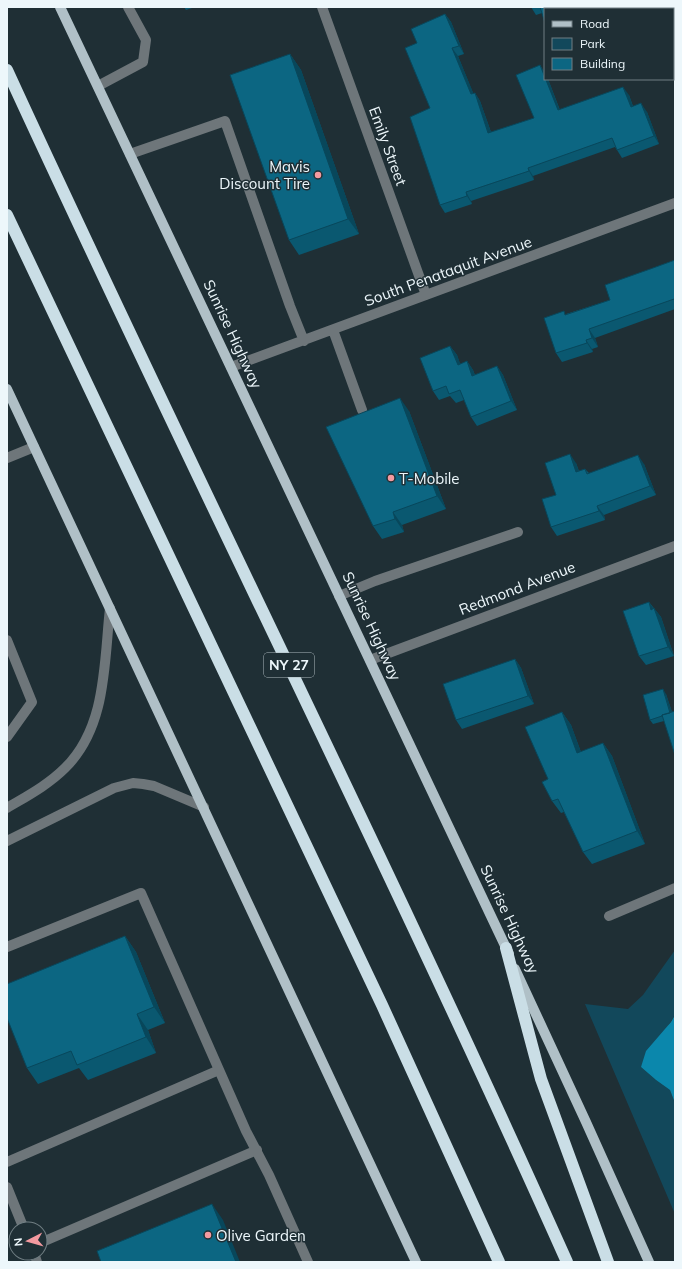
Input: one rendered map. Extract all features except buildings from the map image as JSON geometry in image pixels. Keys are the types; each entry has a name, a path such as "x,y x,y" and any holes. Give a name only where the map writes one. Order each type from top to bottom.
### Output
{"highway":[{"name":"NY 27","path":"7,70 426,954 567,1262"},
{"path":"7,215 382,1005 499,1262"},
{"path":"506,948 541,1079 608,1262"}],"main road":[{"name":"Sunrise Highway","path":"60,7 506,948 649,1262"},
{"path":"7,389 416,1262"}],"street":[{"path":"98,86 143,62 146,40 128,7"},
{"name":"Emily Street","path":"322,7 426,295"},
{"path":"130,154 225,121 290,306 304,341"},
{"name":"South Penataquit Avenue","path":"231,367 675,203"},
{"path":"333,330 362,410"},
{"path":"7,458 34,448"},
{"path":"339,596 375,581 518,532"},
{"name":"Redmond Avenue","path":"370,660 675,546"},
{"path":"7,808 54,778 66,767 85,740 92,726 101,696 110,608"},
{"path":"7,640 32,702 7,737"},
{"path":"7,841 114,788 133,783 154,786 204,807"},
{"path":"609,916 675,888"},
{"path":"7,947 141,892 246,1131 257,1150 308,1262"},
{"path":"7,1162 219,1070"},
{"path":"48,1240 257,1150"},
{"path":"7,1187 21,1221"}],"green space":[{"path":"675,950 675,1015 641,1067 670,1090 675,1103 675,1214 585,1004 628,1009 643,995"}],"water":[{"path":"675,1015 675,1103 670,1090 641,1067 646,1051 671,1022"}],"place":[{"name":"Mavis Discount Tire","path":"318,175"},
{"name":"T-Mobile","path":"391,478"},
{"name":"Olive Garden","path":"208,1235"}]}
